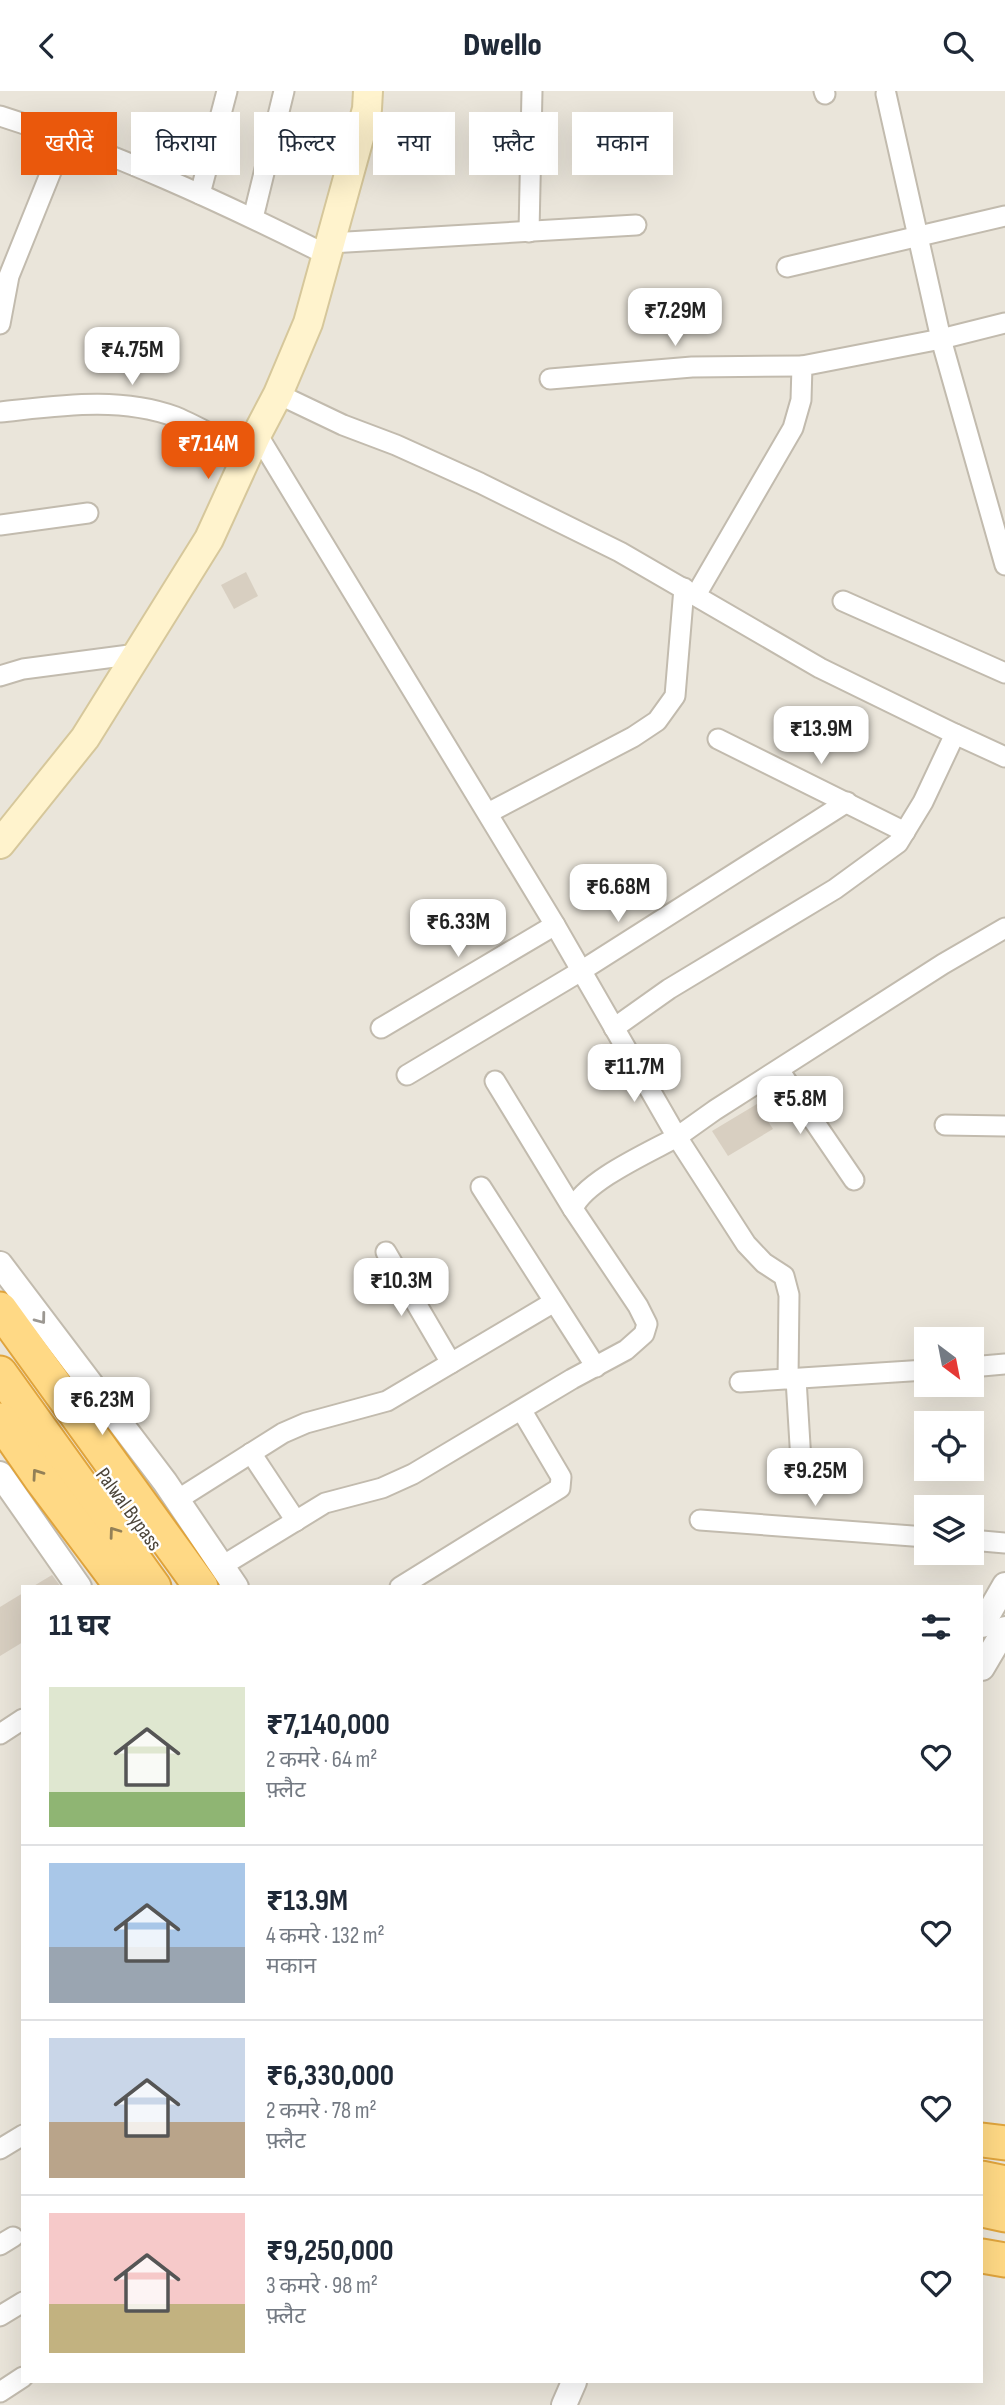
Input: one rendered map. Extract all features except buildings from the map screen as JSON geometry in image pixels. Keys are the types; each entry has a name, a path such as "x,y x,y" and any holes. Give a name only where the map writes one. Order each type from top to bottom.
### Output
{"highway":[{"path":"0,1309 211,1576"},
{"name":"Palwal Bypass","path":"0,1329 184,1585"},
{"name":"Palwal Bypass","path":"0,1373 153,1585"},
{"path":"0,1419 121,1585"},
{"path":"983,2140 1005,2143"},
{"path":"983,2178 1005,2183"},
{"path":"983,2210 1005,2215"},
{"path":"983,2256 1005,2260"}],"main road":[{"path":"0,844 85,738 209,539 278,394 308,323 367,109 368,91"}],"street":[{"path":"200,194 227,91"},
{"path":"253,218 284,91"},
{"path":"529,232 532,91"},
{"path":"886,94 941,339 1005,565"},
{"path":"0,116 21,123"},
{"path":"117,159 328,249 636,225"},
{"path":"0,324 4,275 48,175"},
{"path":"787,267 1005,216"},
{"path":"550,379 692,367 802,366 941,339 1005,323"},
{"path":"488,813 633,737 657,721 675,695 690,592 793,428 801,400 802,366"},
{"path":"278,394 342,425 480,483 620,552 820,668 1005,757"},
{"path":"0,412 76,404 104,404 177,418 252,444 488,813 677,1137 746,1244 764,1263 785,1276 789,1295 792,1379 802,1478"},
{"path":"0,525 88,513"},
{"path":"842,601 1005,673"},
{"path":"0,676 23,669 137,654"},
{"path":"614,1028 669,989 835,889 898,843 923,802 955,734"},
{"path":"718,739 905,832"},
{"path":"407,1075 581,971 847,803"},
{"path":"381,1028 555,925"},
{"path":"573,1209 579,1197 593,1186 677,1137 943,964 1005,928"},
{"path":"779,1070 854,1180"},
{"path":"211,1576 325,1503 382,1487 413,1474 626,1350 644,1334 646,1324 617,1272 573,1209 495,1081"},
{"path":"945,1125 1005,1126"},
{"path":"481,1187 596,1367"},
{"path":"386,1252 451,1363"},
{"path":"0,1265 177,1500 211,1576 231,1585"},
{"path":"177,1500 283,1433 306,1423 387,1401 554,1301"},
{"path":"984,1366 1005,1364"},
{"path":"740,1382 914,1371"},
{"path":"403,1585 560,1488 561,1477 522,1411"},
{"path":"251,1453 296,1521"},
{"path":"0,1474 78,1585"},
{"path":"700,1520 914,1536"},
{"path":"984,1541 1005,1543"},
{"path":"983,1623 1005,1585"},
{"path":"983,1666 1005,1629"},
{"path":"0,1734 21,1720"},
{"path":"0,2149 21,2136"},
{"path":"0,2316 21,2303"},
{"path":"0,2392 21,2379"},
{"path":"564,2405 574,2383"}],"shaded area":[{"path":"0,91 1005,91 1005,2405 0,2405"}]}
